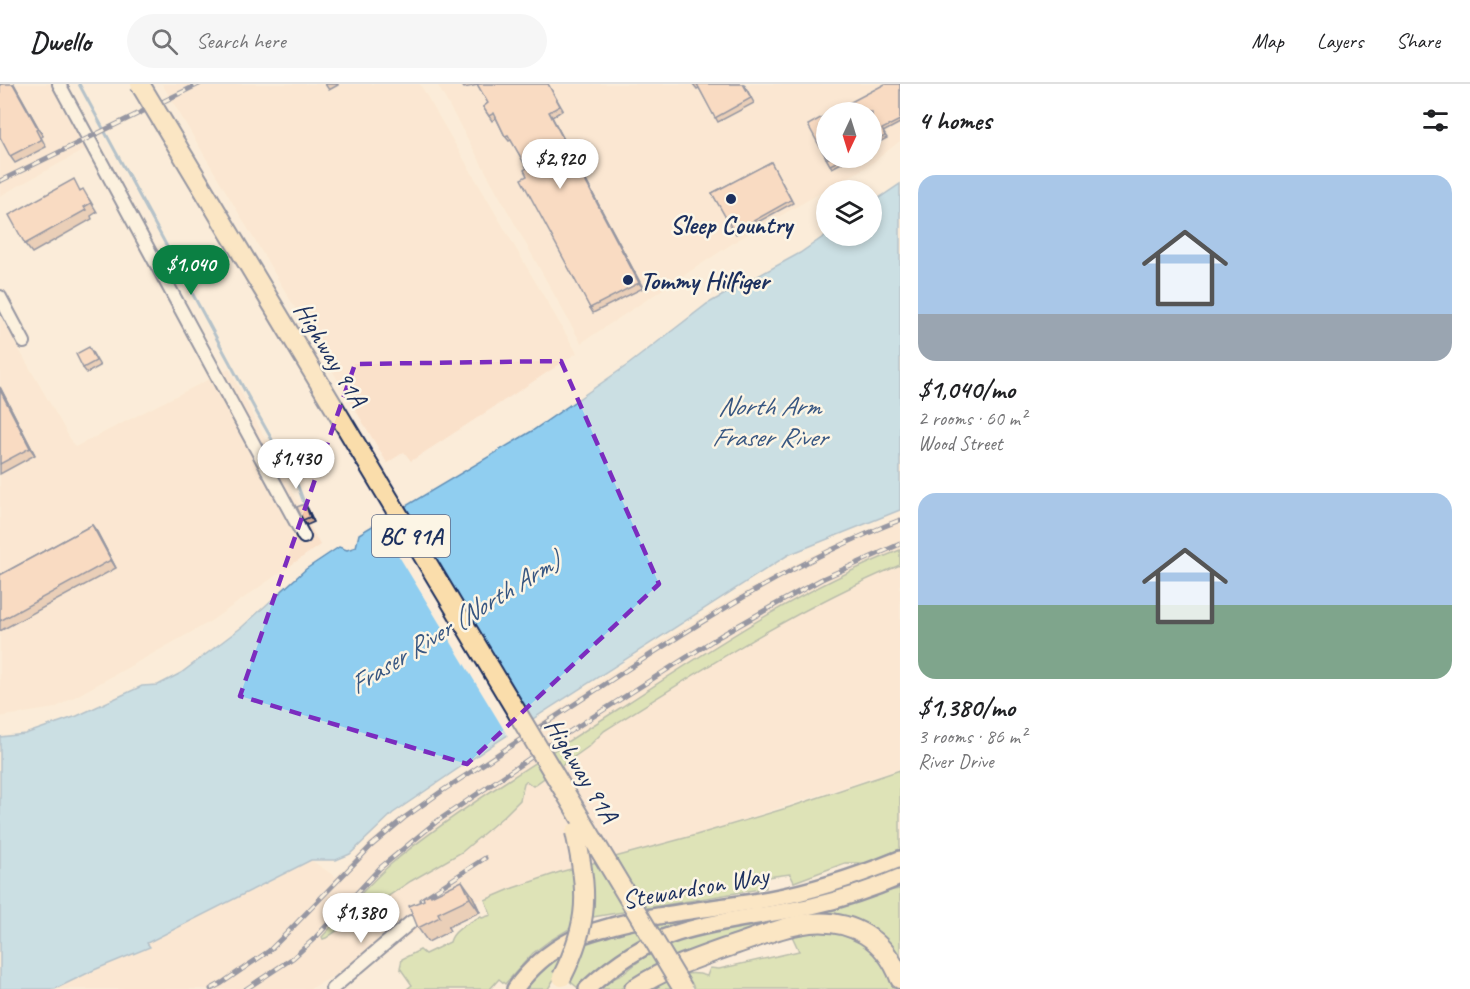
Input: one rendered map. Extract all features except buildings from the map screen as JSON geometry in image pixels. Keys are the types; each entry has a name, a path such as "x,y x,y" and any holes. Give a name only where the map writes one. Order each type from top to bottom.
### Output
{"highway":[{"name":"Highway 91A","path":"126,84 669,989"},
{"name":"Highway 91A","path":"140,84 683,989"},
{"path":"559,983 576,946 585,905 584,875 575,832"},
{"path":"637,987 676,966 721,950 776,931 818,923 837,924 865,934 878,943 888,955 900,979"}],"main road":[{"name":"Stewardson Way","path":"514,989 534,966 549,954 588,933 656,916 759,901 810,890 851,878 900,859"},
{"name":"Stewardson Way","path":"587,989 629,956 659,940 724,922 830,902 900,877"}],"street":[{"path":"59,84 304,537"},
{"path":"0,297 24,342"},
{"path":"332,989 411,922"}],"highlighted area":[{"path":"561,361 659,584 467,764 240,696 355,364"}],"shaded area":[{"path":"0,84 52,84 88,148 0,196"},
{"path":"162,84 420,84 577,353 411,461 404,452 387,463"},
{"path":"437,84 900,84 900,141 882,155 882,102 816,102 816,168 865,168 844,180 816,180 816,196 738,240 581,343"},
{"path":"0,316 75,447 229,369 320,545 208,623 55,708 0,717"},
{"path":"900,517 900,769 640,853 472,902 310,989 55,989 149,947 146,943 311,860 336,877 370,842 403,815 641,653 740,594 812,555"}],"green space":[{"path":"900,550 900,565 823,601 749,642 604,731 588,747 533,786 526,781 520,800 462,852 411,881 323,939 322,937 382,872 466,808 756,622 826,583"},
{"path":"900,770 900,849 867,863 845,863 794,882 790,874 767,877 765,878 766,888 587,918 533,953 505,984 499,979 490,989 407,989 412,985 400,968 402,959 420,950 425,954 450,942 462,927 481,916 482,918 491,915 485,900 560,872 790,807"},
{"path":"900,864 900,871 861,886 613,960 577,987 557,974 548,989 522,989 556,955 588,939"},
{"path":"900,889 900,959 839,918 640,975 620,989 598,989 669,943"},
{"path":"820,931 850,936 865,943 885,967 896,989 695,989 692,984 684,989 651,989 685,974 707,976 710,968 719,969 799,951 791,934"}],"water":[{"name":"North Arm Fraser River","path":"900,184 900,510 788,555 497,742 393,813 350,854 336,860 311,860 147,943 150,947 55,989 0,989 0,737 25,734 77,716 142,686 158,685 181,673 242,627 306,569 339,547 347,550 356,547 359,534 532,431 629,364 707,304 816,242 816,246 882,246 882,196"}],"pier":[{"path":"403,505 534,723 509,738 377,520"}],"waterway":[{"path":"79,84 297,484 306,508"}],"railway":[{"path":"0,181 199,84"},
{"path":"211,989 269,951 371,846 404,818 442,791 725,608 793,569 900,520"},
{"path":"246,989 293,958 316,937 380,868 436,822 561,737 720,636 822,579 900,544"},
{"path":"421,900 485,858"}],"place":[{"name":"Sleep Country","path":"731,199"},
{"name":"Tommy Hilfiger","path":"628,280"}],"water label":[{"name":"Fraser River (North Arm)","path":"454,623"}]}
